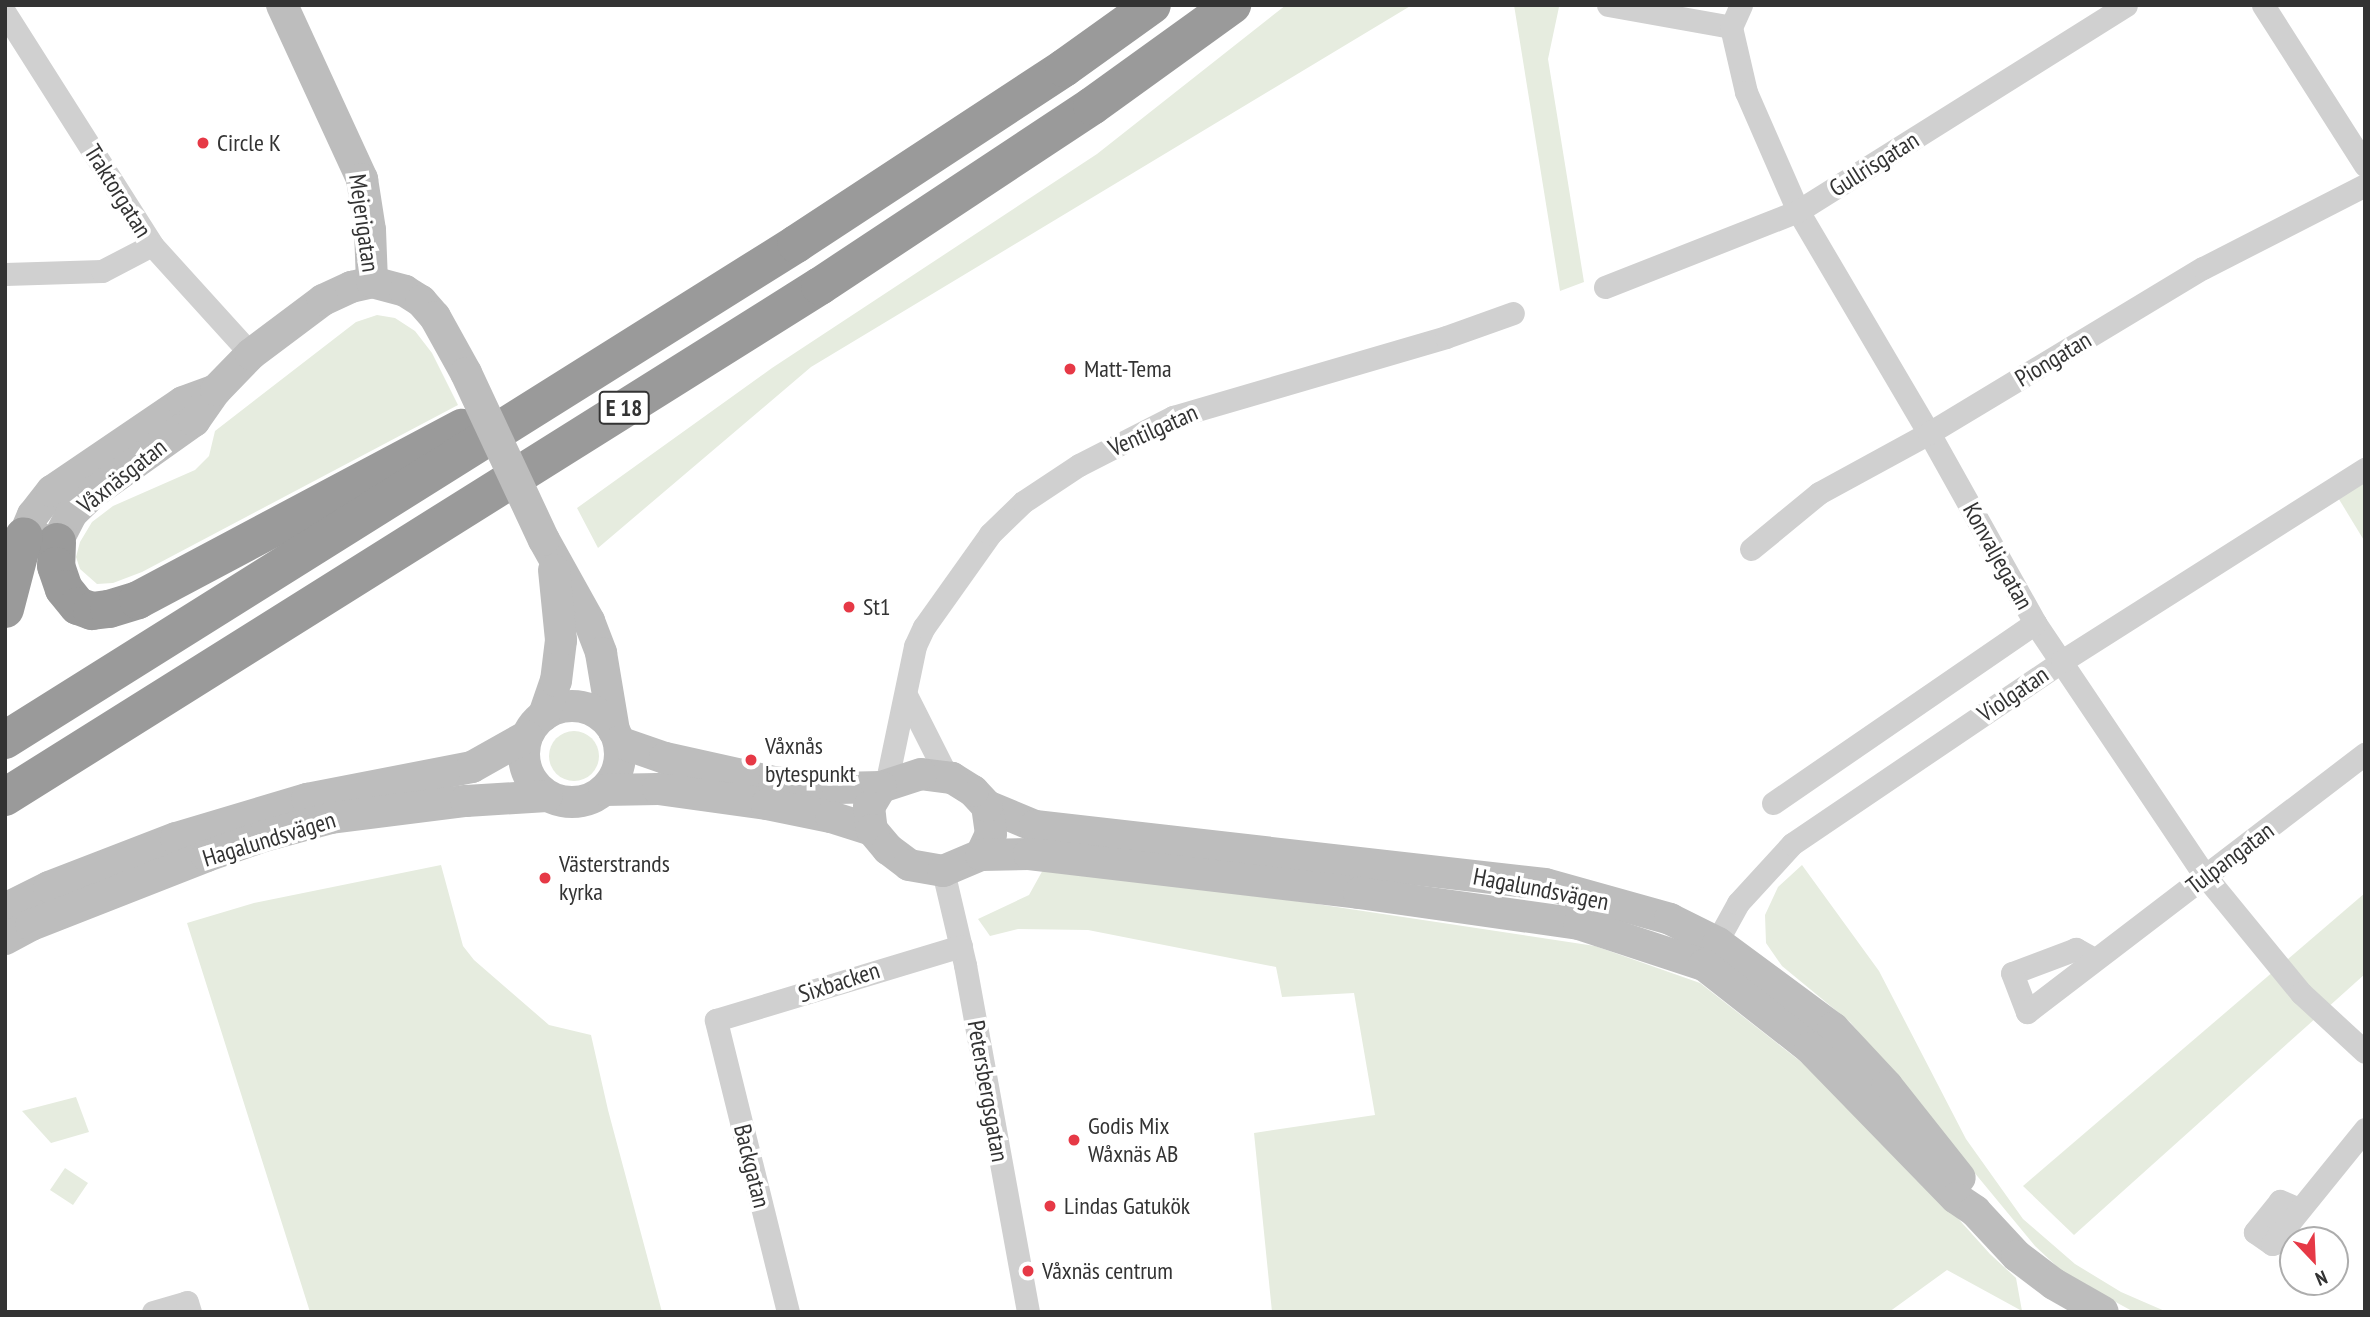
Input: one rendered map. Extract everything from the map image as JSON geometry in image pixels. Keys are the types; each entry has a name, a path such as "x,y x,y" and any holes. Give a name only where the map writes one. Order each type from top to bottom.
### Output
{"highway":[{"name":"E 18","path":"5,740 605,365 1053,76 1152,5"},
{"name":"E 18","path":"5,797 820,286 1092,106 1233,5"},
{"path":"5,609 29,538 56,566 64,589 78,606 92,611 138,600 461,428 605,365"}],"street":[{"name":"Mejerigatan","path":"282,5 362,178 370,230 372,282 405,290 421,300 435,317 466,373 553,559 578,598 601,653 616,736"},
{"path":"1608,5 1731,27 1741,5"},
{"name":"Gullrisgatan","path":"1605,288 1798,211 2126,5"},
{"path":"2263,5 2365,165"},
{"name":"Traktorgatan","path":"5,13 152,245 251,354"},
{"name":"Konvaljegatan","path":"1731,27 1746,92 1798,211 1929,433 2035,623 2206,877 2301,993 2365,1052"},
{"name":"Piongatan","path":"1751,549 1819,493 1929,433 2203,268 2365,184"},
{"path":"5,274 102,271 152,245"},
{"name":"Våxnäsgatan","path":"29,538 33,516 52,491 183,402 216,390 251,354 323,300 351,287 372,282"},
{"name":"Ventilgatan","path":"883,786 906,695 915,646 944,596 1006,516 1046,485 1173,417 1360,359 1446,337 1513,313"},
{"name":"Violgatan","path":"1711,954 1738,903 1792,844 2062,661 2365,469"},
{"name":"Mejerigatan","path":"535,726 556,681 561,640 553,559"},
{"name":"Violgatan","path":"1773,803 2035,623"},
{"path":"906,695 948,778"},
{"path":"604,790 658,789 766,804 831,817 872,830 888,849 909,864 943,872 981,855 991,834 987,806 973,791 948,778 921,774 883,786 838,789 774,782 665,758 616,736 596,713 583,708 556,709 535,726 524,763 528,776 547,796 576,802 591,799 604,790 618,768 616,736"},
{"name":"Hagalundsvägen","path":"5,909 49,887 176,838 307,799 472,767 535,726"},
{"name":"Tulpangatan","path":"2094,960 2365,754"},
{"path":"872,830 869,807 883,786"},
{"name":"Hagalundsvägen","path":"5,939 31,925 207,856 331,818 466,801 547,796"},
{"name":"Hagalundsvägen","path":"987,806 1035,826 1545,884 1670,919 1711,954 1833,1028 1924,1131 1968,1189 1975,1211 2017,1256 2054,1284 2103,1312"},
{"name":"Hagalundsvägen","path":"981,855 1029,854 1519,913 1711,954"},
{"name":"Petersbergsgatan","path":"943,872 961,946 1028,1312"},
{"name":"Sixbacken","path":"716,1020 961,946"},
{"name":"Backgatan","path":"716,1020 788,1312"},
{"path":"2299,1209 2365,1129"},
{"path":"153,1312 187,1302 190,1312"}],"shaded area":[{"path":"1286,5 1412,5 811,367 598,548 577,508 772,368 1097,154"},
{"path":"1514,5 1559,7 1548,59 1584,282 1560,291"},
{"path":"377,315 395,318 415,331 432,353 458,405 142,572 113,583 97,584 80,569 76,557 80,542 92,522 113,506 195,470 209,456 215,431 356,322"},
{"path":"2365,480 2365,542 2337,496"},
{"path":"574,731 592,738 599,756 592,774 574,781 556,774 549,756 556,738"},
{"path":"441,865 463,946 474,960 549,1025 591,1035 608,1110 662,1312 310,1312 187,923 254,903"},
{"path":"1802,865 1879,971 1966,1139 2023,1219 2075,1264 2121,1292 2167,1312 2134,1312 2066,1275 2035,1246 1850,1022 1782,966 1766,943 1765,915 1778,887"},
{"path":"1044,868 1171,882 1595,946 1700,983 1814,1072 1891,1144 1990,1254 2016,1278 2022,1311 1947,1270 1889,1312 1272,1312 1254,1133 1375,1115 1354,993 1282,997 1276,967 1088,930 1018,929 990,936 978,919 1029,895"},
{"path":"2365,893 2365,974 2074,1235 2023,1186"},
{"path":"76,1097 89,1132 51,1143 22,1111"},
{"path":"65,1168 88,1183 73,1205 50,1190"}],"place":[{"name":"Circle K","path":"203,143"},
{"name":"Matt-Tema","path":"1070,369"},
{"name":"St1","path":"849,607"},
{"name":"Våxnås bytespunkt","path":"751,760"},
{"name":"Västerstrands kyrka","path":"545,878"},
{"name":"Godis Mix Wåxnäs AB","path":"1074,1140"},
{"name":"Lindas Gatukök","path":"1050,1206"},
{"name":"Våxnäs centrum","path":"1028,1271"}]}
